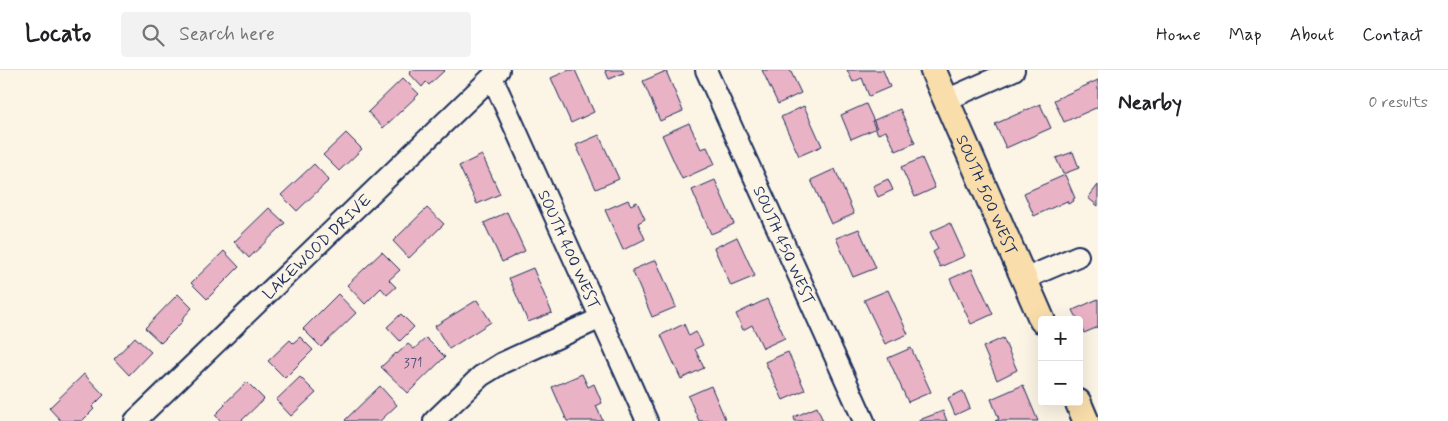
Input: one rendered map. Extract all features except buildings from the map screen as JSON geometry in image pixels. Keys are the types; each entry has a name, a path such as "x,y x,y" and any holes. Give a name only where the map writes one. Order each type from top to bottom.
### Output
{"main road":[{"name":"SOUTH 500 WEST","path":"933,70 1040,316"},
{"path":"1080,406 1086,421"}],"street":[{"name":"SOUTH 450 WEST","path":"706,70 864,421"},
{"path":"946,100 1014,70"},
{"name":"SOUTH 400 WEST","path":"495,73 647,421"},
{"name":"LAKEWOOD DRIVE","path":"135,421 495,73"},
{"path":"1024,279 1078,256"},
{"path":"434,421 481,376 502,363 601,318"}]}
